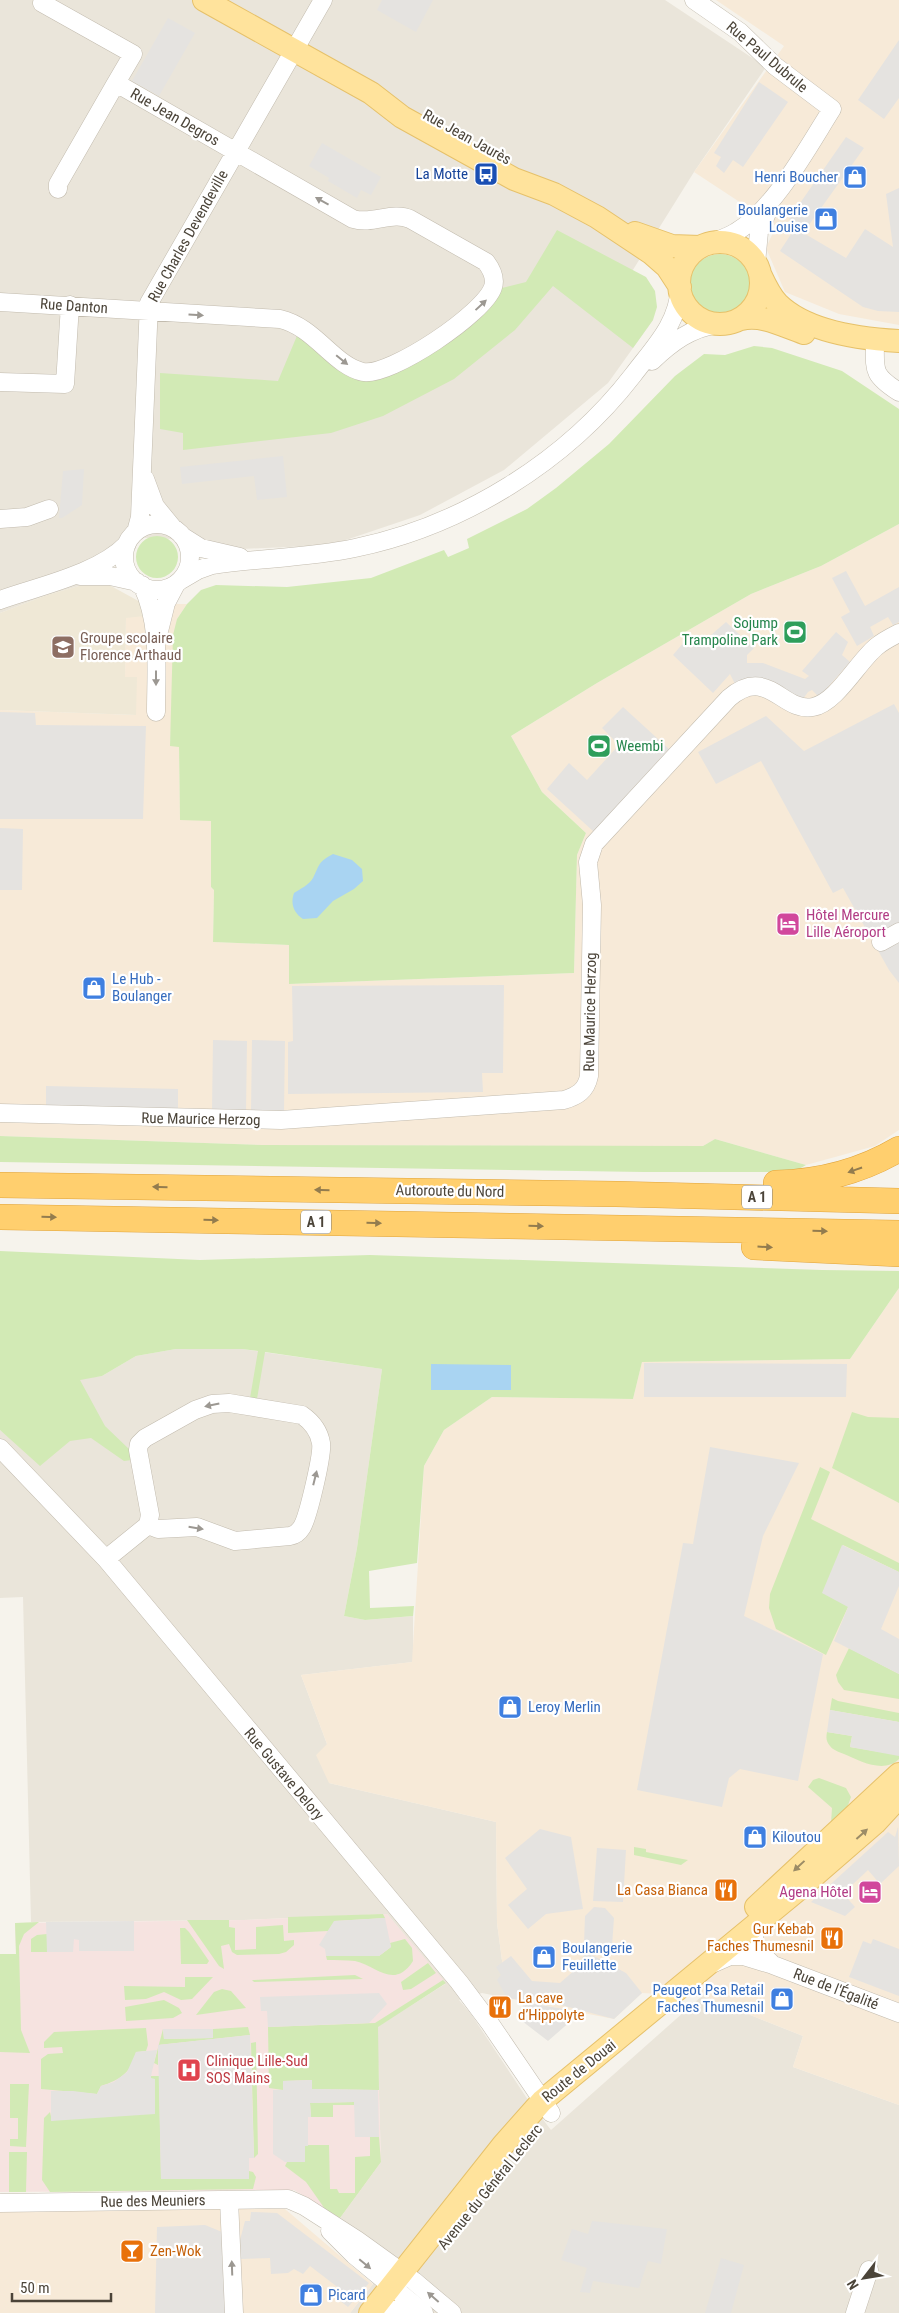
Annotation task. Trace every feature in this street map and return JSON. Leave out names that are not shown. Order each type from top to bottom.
[{"type":"highway","points":[[616,1194],[635,1184],[818,1180],[861,1168],[899,1149]]},
{"type":"highway","name":"Autoroute du Nord","points":[[0,1185],[616,1194],[899,1201]]},
{"type":"highway","name":"A 1","points":[[0,1217],[899,1233]]},
{"type":"highway","points":[[631,1228],[690,1244],[899,1254]]},
{"type":"main road","name":"Rue Jean Jaurès","points":[[204,0],[371,93],[402,117],[514,179],[554,194],[597,217],[651,253],[667,267],[680,287]]},
{"type":"main road","name":"Rue Jean Jaurès","points":[[597,217],[672,246],[706,245]]},
{"type":"main road","points":[[899,341],[875,344],[830,341],[764,319],[740,319],[718,324],[707,322],[692,312],[682,298],[680,275],[684,264],[706,245],[723,242],[740,247],[749,254],[772,296],[794,316],[835,331],[875,344],[899,352]]},
{"type":"main road","points":[[740,319],[754,307],[759,297],[761,286],[758,268]]},
{"type":"main road","points":[[698,1970],[757,1923],[875,1823],[893,1793]]},
{"type":"main road","points":[[698,1970],[718,1945],[776,1887],[893,1793]]},
{"type":"main road","name":"Route de Douai","points":[[394,2296],[503,2145],[698,1970]]},
{"type":"street","points":[[294,50],[323,0]]},
{"type":"street","name":"Rue Paul Dubrule","points":[[694,0],[740,32],[775,66],[832,109],[777,193],[759,230],[758,268]]},
{"type":"street","name":"Rue Jean Degros","points":[[42,3],[133,54],[58,184],[58,189]]},
{"type":"street","name":"Rue Charles Devendeville","points":[[132,538],[140,517],[148,312],[152,296],[294,50]]},
{"type":"street","name":"Rue Jean Degros","points":[[116,83],[353,219],[366,221],[399,216],[419,224],[486,262],[491,268],[494,280],[487,300],[464,320],[427,346],[388,368],[368,372],[349,366],[304,329],[287,321],[148,312]]},
{"type":"street","name":"Rue Paul Dubrule","points":[[706,245],[745,226],[777,193]]},
{"type":"street","points":[[64,578],[110,576],[159,589],[178,582],[204,567],[325,554],[369,545],[414,532],[472,507],[516,481],[564,446],[596,417],[624,386],[674,317],[679,300],[680,287]]},
{"type":"street","name":"Rue Danton","points":[[0,302],[70,305],[148,312]]},
{"type":"street","points":[[0,382],[65,384],[70,305]]},
{"type":"street","points":[[624,386],[682,337],[699,328],[718,324]]},
{"type":"street","points":[[875,344],[877,374],[884,382],[899,392]]},
{"type":"street","name":"Rue Charles Devendeville","points":[[142,469],[155,506],[178,532]]},
{"type":"street","points":[[0,519],[27,517],[49,509]]},
{"type":"street","points":[[0,600],[64,578],[110,558],[151,524],[162,524],[178,532],[196,545],[212,551],[243,558],[263,560]]},
{"type":"street","points":[[156,645],[166,603],[187,570],[190,558],[188,546],[178,532]]},
{"type":"street","points":[[132,538],[125,562],[129,573],[139,584],[150,608],[156,645],[156,712]]},
{"type":"street","name":"Rue Maurice Herzog","points":[[0,1113],[281,1120],[564,1100],[573,1097],[584,1089],[589,1076],[592,905],[588,862],[594,844],[729,698],[740,690],[760,687],[768,689],[799,706],[818,705],[829,698],[876,646],[899,633]]},
{"type":"street","points":[[881,942],[899,932]]},
{"type":"street","points":[[106,1559],[148,1525],[150,1515],[138,1450],[139,1444],[145,1438],[195,1410],[221,1403],[302,1415],[312,1422],[321,1442],[321,1455],[304,1524],[296,1534],[235,1541],[197,1527],[158,1529],[148,1525]]},
{"type":"street","name":"Rue Gustave Delory","points":[[0,1448],[106,1559],[464,1989],[489,2022],[546,2107]]},
{"type":"street","name":"Rue de l'Égalité","points":[[757,1923],[753,1936],[756,1947],[773,1965]]},
{"type":"street","name":"Rue de l'Égalité","points":[[698,1970],[730,1956],[743,1956],[773,1965],[899,2013]]},
{"type":"street","name":"Rue des Meuniers","points":[[0,2202],[280,2198],[304,2206],[394,2296],[452,2313]]},
{"type":"street","points":[[229,2200],[234,2313]]},
{"type":"street","points":[[856,2313],[869,2270]]},
{"type":"street","points":[[394,2296],[402,2308],[424,2313]]},
{"type":"shaded area","points":[[0,0],[665,0],[766,67],[694,172],[631,273],[653,320],[608,383],[504,470],[420,515],[331,545],[242,549],[198,540],[126,537],[111,552],[111,586],[79,586],[47,595],[0,613]]},
{"type":"shaded area","points":[[382,0],[433,0],[416,32],[377,10]]},
{"type":"shaded area","points":[[716,0],[899,0],[899,325],[839,314],[785,292],[766,248],[776,226],[694,172],[784,46]]},
{"type":"shaded area","points":[[168,18],[195,33],[159,96],[132,81]]},
{"type":"shaded area","points":[[899,40],[899,98],[884,119],[858,100]]},
{"type":"shaded area","points":[[759,82],[788,102],[743,167],[733,160],[724,173],[716,166],[721,157],[714,153]]},
{"type":"shaded area","points":[[846,137],[864,148],[806,229],[789,219]]},
{"type":"shaded area","points":[[322,143],[381,177],[371,195],[361,190],[357,198],[328,181],[329,178],[309,166]]},
{"type":"shaded area","points":[[899,188],[899,312],[878,311],[863,307],[780,251],[795,228],[846,258],[865,229],[893,247],[886,194]]},
{"type":"shaded area","points":[[283,456],[287,497],[257,500],[254,476],[182,484],[180,467]]},
{"type":"shaded area","points":[[84,469],[82,505],[59,518],[63,471]]},
{"type":"shaded area","points":[[899,524],[899,1130],[875,1146],[806,1165],[715,1139],[703,1146],[262,1145],[0,1136],[0,710],[135,715],[136,677],[125,677],[126,618],[144,604],[187,604],[177,619],[170,746],[179,746],[180,819],[211,820],[211,887],[214,890],[213,942],[289,945],[290,984],[574,973],[577,855],[586,833],[542,792],[511,736],[597,683],[751,594],[821,566]]},
{"type":"shaded area","points":[[846,571],[865,606],[899,587],[899,622],[893,625],[888,617],[870,627],[874,636],[857,646],[841,617],[850,612],[832,578]]},
{"type":"shaded area","name":"Groupe scolaire Florence Arthaud","points":[[79,586],[111,586],[144,604],[143,616],[126,618],[125,677],[137,677],[136,715],[0,710],[0,613],[47,595]]},
{"type":"shaded area","points":[[726,622],[754,648],[747,655],[747,663],[763,663],[805,679],[809,676],[802,671],[836,632],[848,642],[842,655],[850,662],[819,697],[812,690],[803,699],[763,679],[748,678],[735,684],[730,674],[713,693],[673,655],[684,642],[691,648],[700,640],[703,642]]},
{"type":"shaded area","points":[[894,704],[899,713],[899,983],[889,970],[843,888],[833,893],[761,761],[716,784],[698,752],[766,716],[804,751]]},
{"type":"shaded area","points":[[623,707],[669,749],[594,832],[547,789],[569,763],[587,780],[619,745],[602,728]]},
{"type":"shaded area","points":[[0,712],[35,713],[36,725],[146,726],[143,819],[0,819]]},
{"type":"shaded area","points":[[0,828],[23,829],[22,890],[0,890]]},
{"type":"shaded area","points":[[504,985],[503,1073],[482,1073],[483,1092],[288,1094],[288,1042],[293,1041],[292,986]]},
{"type":"shaded area","points":[[213,1040],[247,1041],[246,1111],[212,1110]]},
{"type":"shaded area","points":[[252,1040],[285,1041],[284,1111],[251,1110]]},
{"type":"shaded area","points":[[46,1086],[178,1089],[178,1109],[46,1106]]},
{"type":"shaded area","points":[[899,1288],[899,2105],[793,2067],[803,2036],[702,1996],[642,1993],[614,2019],[507,1998],[497,1923],[496,1822],[329,1783],[316,1755],[327,1744],[301,1675],[412,1662],[424,1466],[444,1430],[492,1397],[633,1399],[642,1362],[850,1359]]},
{"type":"shaded area","points":[[176,1349],[242,1349],[382,1369],[357,1548],[344,1616],[365,1620],[413,1616],[413,1662],[301,1675],[327,1744],[329,1783],[496,1822],[497,1923],[507,1998],[482,1993],[459,2000],[471,2014],[528,2100],[551,2130],[702,1996],[803,2036],[793,2067],[899,2105],[899,2313],[350,2313],[373,2284],[390,2255],[340,2218],[381,2162],[377,2027],[445,1984],[387,1914],[244,1920],[31,1922],[23,1597],[0,1598],[0,1430],[26,1451],[50,1382],[102,1376],[136,1356]]},
{"type":"shaded area","points":[[644,1363],[847,1364],[846,1397],[644,1397]]},
{"type":"shaded area","points":[[710,1447],[799,1463],[763,1536],[744,1616],[823,1654],[798,1781],[740,1769],[729,1778],[722,1807],[637,1790],[683,1543],[693,1544]]},
{"type":"shaded area","points":[[842,1545],[899,1572],[899,1586],[881,1629],[899,1639],[899,1674],[834,1641],[848,1607],[822,1593]]},
{"type":"shaded area","points":[[830,1710],[899,1722],[899,1756],[850,1747],[852,1736],[827,1732]]},
{"type":"shaded area","points":[[898,1827],[899,1866],[880,1884],[868,1870],[851,1886],[848,1899],[855,1907],[845,1916],[811,1902],[888,1832],[895,1837]]},
{"type":"shaded area","points":[[540,1829],[571,1837],[583,1909],[546,1914],[528,1929],[508,1905],[527,1889],[505,1858]]},
{"type":"shaded area","points":[[597,1848],[626,1850],[623,1902],[593,1901]]},
{"type":"shaded area","points":[[594,1907],[605,1908],[614,1918],[612,1946],[584,1944],[585,1916]]},
{"type":"shaded area","name":"Clinique Lille-Sud SOS Mains","points":[[387,1914],[446,1983],[377,2027],[381,2162],[340,2218],[294,2190],[0,2192],[0,2050],[19,2050],[15,1923],[244,1920]]},
{"type":"shaded area","points":[[385,1918],[391,1947],[379,1956],[326,1956],[325,1949],[319,1945],[334,1921]]},
{"type":"shaded area","points":[[134,1921],[134,1951],[79,1951],[79,1940],[74,1939],[73,1952],[47,1952],[46,1922]]},
{"type":"shaded area","points":[[873,1939],[899,1949],[899,1996],[849,1977],[863,1941],[871,1944]]},
{"type":"shaded area","points":[[586,1952],[626,1973],[642,1993],[614,2019],[561,2005],[507,1998],[497,1980],[501,1975],[496,1967],[511,1956],[532,1981],[560,1983],[576,1969]]},
{"type":"shaded area","points":[[379,1993],[387,2004],[369,2023],[268,2027],[267,2011],[261,2011],[260,1997]]},
{"type":"shaded area","points":[[523,2002],[580,2013],[548,2041],[522,2021]]},
{"type":"shaded area","points":[[163,2029],[213,2029],[213,2038],[164,2039]]},
{"type":"shaded area","points":[[250,2035],[254,2158],[249,2158],[249,2179],[161,2179],[158,2045]]},
{"type":"shaded area","points":[[157,2050],[151,2076],[151,2078],[155,2079],[155,2114],[51,2121],[51,2091],[97,2094],[101,2086],[114,2082],[127,2072],[136,2052]]},
{"type":"shaded area","points":[[312,2080],[312,2089],[378,2090],[379,2137],[355,2137],[354,2102],[310,2103],[311,2117],[308,2117],[308,2146],[305,2146],[305,2162],[285,2162],[273,2154],[273,2090],[283,2090],[283,2081]]},
{"type":"shaded area","points":[[213,2208],[285,2209],[373,2284],[350,2313],[0,2313],[0,2211]]},
{"type":"shaded area","points":[[251,2212],[277,2213],[369,2283],[348,2307],[335,2297],[340,2289],[310,2266],[303,2274],[294,2269],[288,2273],[271,2274],[270,2258],[241,2259],[240,2240],[245,2221],[250,2221]]},
{"type":"shaded area","points":[[592,2221],[667,2229],[661,2264],[648,2261],[639,2288],[593,2281],[590,2293],[580,2292],[587,2268],[561,2260],[572,2229],[588,2234]]},
{"type":"shaded area","points":[[205,2225],[227,2234],[226,2313],[155,2313],[157,2227]]},
{"type":"shaded area","points":[[721,2258],[744,2265],[731,2313],[705,2313]]},
{"type":"green space","points":[[557,230],[646,277],[655,291],[657,307],[653,320],[633,348],[553,286],[515,330],[454,379],[383,416],[331,433],[183,450],[183,433],[160,429],[160,373],[278,381],[299,331],[371,377],[498,289],[526,282]]},
{"type":"green space","points":[[720,254],[737,259],[745,267],[750,284],[745,301],[737,309],[720,314],[703,309],[695,301],[690,284],[695,267],[703,259]]},
{"type":"green space","points":[[754,346],[772,348],[842,371],[899,409],[899,524],[821,566],[751,594],[597,683],[511,736],[542,792],[586,833],[577,855],[574,973],[289,984],[289,945],[213,942],[214,890],[211,887],[211,821],[180,820],[179,747],[170,746],[173,635],[177,619],[187,604],[201,590],[216,585],[287,587],[371,578],[444,550],[448,557],[469,548],[467,539],[527,509],[556,488],[609,444],[675,376],[704,354],[725,355]]},
{"type":"green space","points":[[157,536],[172,542],[178,557],[172,572],[157,578],[142,572],[136,557],[142,542]]},
{"type":"green space","points":[[0,1136],[262,1145],[703,1146],[715,1139],[806,1165],[794,1172],[644,1172],[0,1162]]},
{"type":"green space","points":[[0,1251],[200,1260],[370,1255],[899,1271],[899,1288],[850,1359],[642,1362],[633,1399],[492,1397],[444,1430],[424,1466],[417,1563],[369,1571],[370,1608],[414,1606],[413,1616],[365,1620],[344,1616],[357,1548],[382,1369],[265,1352],[257,1399],[250,1398],[258,1351],[242,1349],[176,1349],[136,1356],[102,1376],[80,1380],[105,1426],[130,1450],[132,1460],[124,1461],[91,1438],[70,1441],[40,1466],[0,1430]]},
{"type":"green space","points":[[852,1412],[868,1417],[899,1418],[899,1503],[832,1468]]},
{"type":"green space","points":[[820,1467],[830,1472],[811,1519],[899,1563],[899,1572],[843,1545],[848,1607],[826,1655],[776,1629],[769,1608],[770,1594]]},
{"type":"green space","points":[[849,1648],[899,1674],[899,1699],[844,1690],[838,1682],[836,1675]]},
{"type":"green space","points":[[832,1698],[838,1701],[899,1713],[899,1722],[830,1710]]},
{"type":"green space","points":[[827,1732],[852,1736],[850,1747],[899,1755],[899,1759],[886,1766],[864,1763],[833,1749],[827,1741]]},
{"type":"green space","points":[[819,1778],[846,1788],[851,1797],[847,1808],[831,1823],[832,1808],[808,1787],[813,1780]]},
{"type":"green space","points":[[634,1847],[646,1849],[646,1852],[688,1860],[681,1865],[634,1855]]},
{"type":"green space","points":[[383,1914],[385,1918],[335,1921],[328,1931],[288,1933],[288,1917]]},
{"type":"green space","points":[[187,1920],[229,1920],[229,1927],[235,1928],[235,1950],[256,1949],[256,1927],[283,1925],[284,1941],[294,1940],[294,1945],[286,1952],[279,1954],[237,1955],[232,1952],[229,1944],[221,1946],[224,1969],[219,1966]]},
{"type":"green space","points":[[39,1922],[24,1934],[19,1946],[21,2030],[30,2053],[0,2052],[0,1954],[16,1954],[15,1923]]},
{"type":"green space","points":[[180,1928],[185,1928],[189,1932],[209,1961],[207,1964],[181,1964]]},
{"type":"green space","points":[[47,1934],[47,1952],[31,1952],[31,1939],[37,1935]]},
{"type":"green space","points":[[405,1939],[412,1948],[413,1961],[406,1970],[399,1974],[385,1974],[355,1961],[327,1960],[326,1956],[379,1956],[391,1947],[390,1943]]},
{"type":"green space","points":[[428,1963],[436,1973],[411,1989],[403,1990],[401,1982]]},
{"type":"green space","points":[[355,1975],[363,1979],[254,1982],[252,1980]]},
{"type":"green space","points":[[185,1977],[213,1977],[192,1999],[181,2000],[164,1992],[146,1999],[125,2000],[124,1986],[185,1987]]},
{"type":"green space","points":[[443,1980],[446,1983],[378,2027],[379,2090],[312,2089],[312,2080],[283,2081],[283,2090],[269,2088],[268,2027],[375,2023]]},
{"type":"green space","points":[[222,1989],[231,1991],[246,2008],[196,2015],[214,1992]]},
{"type":"green space","points":[[164,2000],[179,2008],[182,2013],[173,2018],[126,2021],[125,2007]]},
{"type":"green space","points":[[248,2027],[250,2035],[159,2045],[163,2029],[164,2039],[213,2038],[213,2029]]},
{"type":"green space","points":[[146,2028],[148,2045],[146,2051],[136,2052],[132,2065],[128,2070],[114,2081],[101,2086],[97,2094],[41,2089],[41,2059],[48,2054],[63,2053],[62,2047],[44,2048],[44,2042],[54,2032]]},
{"type":"green space","points":[[256,2042],[258,2154],[254,2158],[251,2043]]},
{"type":"green space","points":[[158,2048],[158,2065],[154,2063]]},
{"type":"green space","points":[[151,2076],[159,2076],[161,2179],[248,2179],[249,2171],[253,2172],[256,2177],[253,2189],[50,2192],[42,2180],[44,2118],[50,2112],[52,2121],[155,2079],[151,2079]]},
{"type":"green space","points":[[10,2084],[29,2084],[26,2147],[10,2146],[10,2139],[18,2139],[18,2118],[10,2118]]},
{"type":"green space","points":[[354,2102],[354,2105],[333,2105],[333,2117],[311,2117],[310,2103]]},
{"type":"green space","points":[[370,2137],[379,2137],[381,2162],[340,2218],[325,2209],[306,2182],[285,2166],[287,2162],[305,2162],[305,2145],[329,2145],[330,2189],[337,2189],[339,2193],[355,2193],[355,2157],[370,2156]]},
{"type":"green space","points":[[9,2152],[27,2152],[26,2192],[9,2192]]},
{"type":"water","points":[[333,854],[352,860],[362,869],[363,881],[354,889],[333,901],[317,918],[303,919],[294,908],[292,901],[294,893],[309,883],[322,861]]},
{"type":"water","points":[[431,1364],[511,1365],[511,1390],[431,1390]]},
{"type":"place","name":"La Motte","points":[[486,174]]},
{"type":"place","name":"Henri Boucher","points":[[855,177]]},
{"type":"place","name":"Boulangerie Louise","points":[[826,219]]},
{"type":"place","name":"Sojump Trampoline Park","points":[[795,632]]},
{"type":"place","name":"Groupe scolaire Florence Arthaud","points":[[63,647]]},
{"type":"place","name":"Weembi","points":[[599,746]]},
{"type":"place","name":"Hôtel Mercure Lille Aéroport","points":[[788,924]]},
{"type":"place","name":"Le Hub - Boulanger","points":[[94,988]]},
{"type":"place","name":"Leroy Merlin","points":[[510,1707]]},
{"type":"place","name":"Kiloutou","points":[[755,1837]]},
{"type":"place","name":"La Casa Bianca","points":[[726,1890]]},
{"type":"place","name":"Agena Hôtel","points":[[870,1892]]},
{"type":"place","name":"Gur Kebab Faches Thumesnil","points":[[832,1938]]},
{"type":"place","name":"Boulangerie Feuillette","points":[[544,1957]]},
{"type":"place","name":"Peugeot Psa Retail Faches Thumesnil","points":[[782,1999]]},
{"type":"place","name":"La cave d’Hippolyte","points":[[500,2007]]},
{"type":"place","name":"Clinique Lille-Sud SOS Mains","points":[[189,2070]]},
{"type":"place","name":"Zen-Wok","points":[[132,2251]]},
{"type":"place","name":"Picard","points":[[311,2295]]}]
